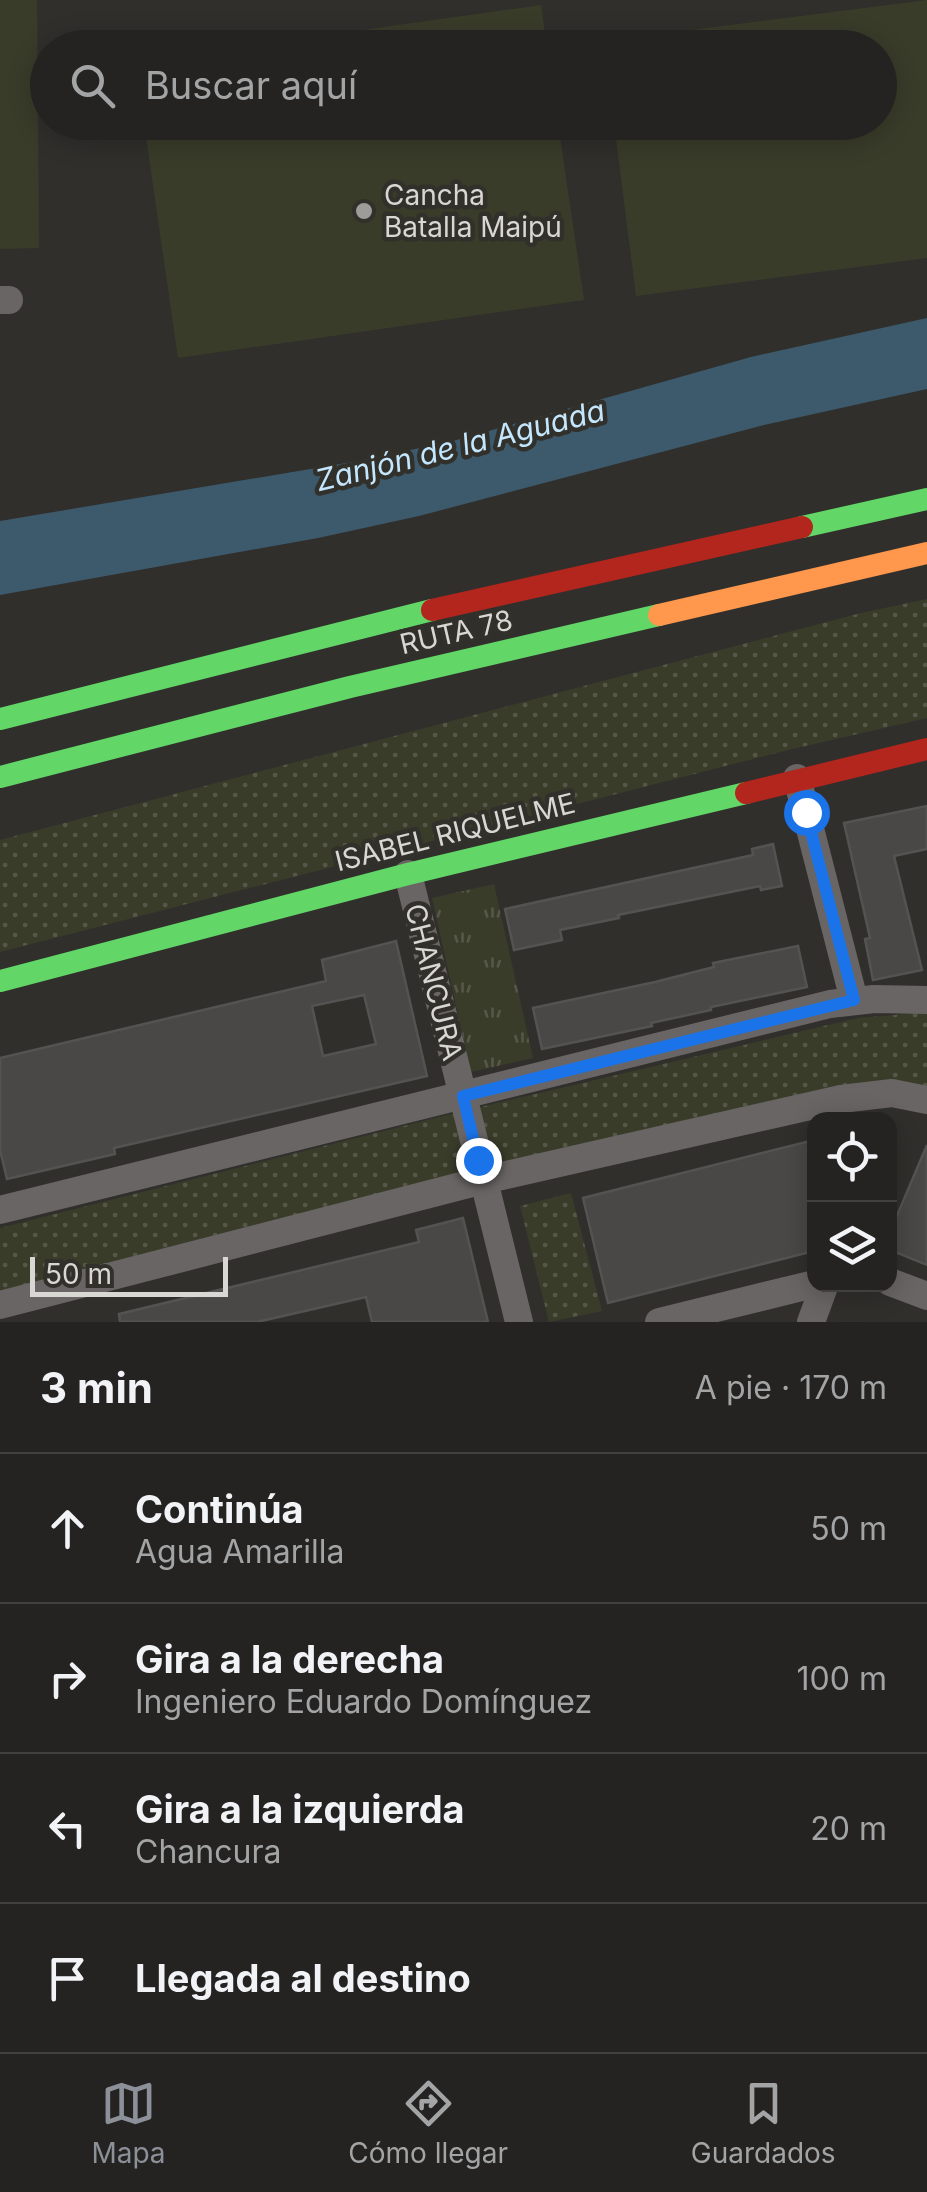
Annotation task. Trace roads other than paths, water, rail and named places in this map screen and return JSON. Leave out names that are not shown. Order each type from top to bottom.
[{"type":"main road","name":"RUTA 78","points":[[0,718],[427,611],[927,499]]},
{"type":"main road","name":"RUTA 78","points":[[0,778],[350,686],[927,553]]},
{"type":"main road","name":"ISABEL RIQUELME","points":[[0,982],[408,874],[927,749]]},
{"type":"street","points":[[797,778],[854,1000]]},
{"type":"street","name":"CHANCURA","points":[[408,874],[519,1322]]},
{"type":"street","points":[[0,1210],[854,1000],[927,1000]]},
{"type":"street","points":[[0,1305],[484,1180],[841,1100],[892,1093],[927,1100]]},
{"type":"street","points":[[897,1285],[927,1296]]},
{"type":"street","points":[[659,1322],[807,1286]]},
{"type":"street","points":[[811,1322],[822,1292]]},
{"type":"water","name":"Zanjón de la Aguada","points":[[927,318],[927,389],[764,425],[419,516],[0,595],[0,521],[358,461],[453,441],[751,357]]},
{"type":"place","name":"Cancha Batalla Maipú","points":[[364,211]]}]
